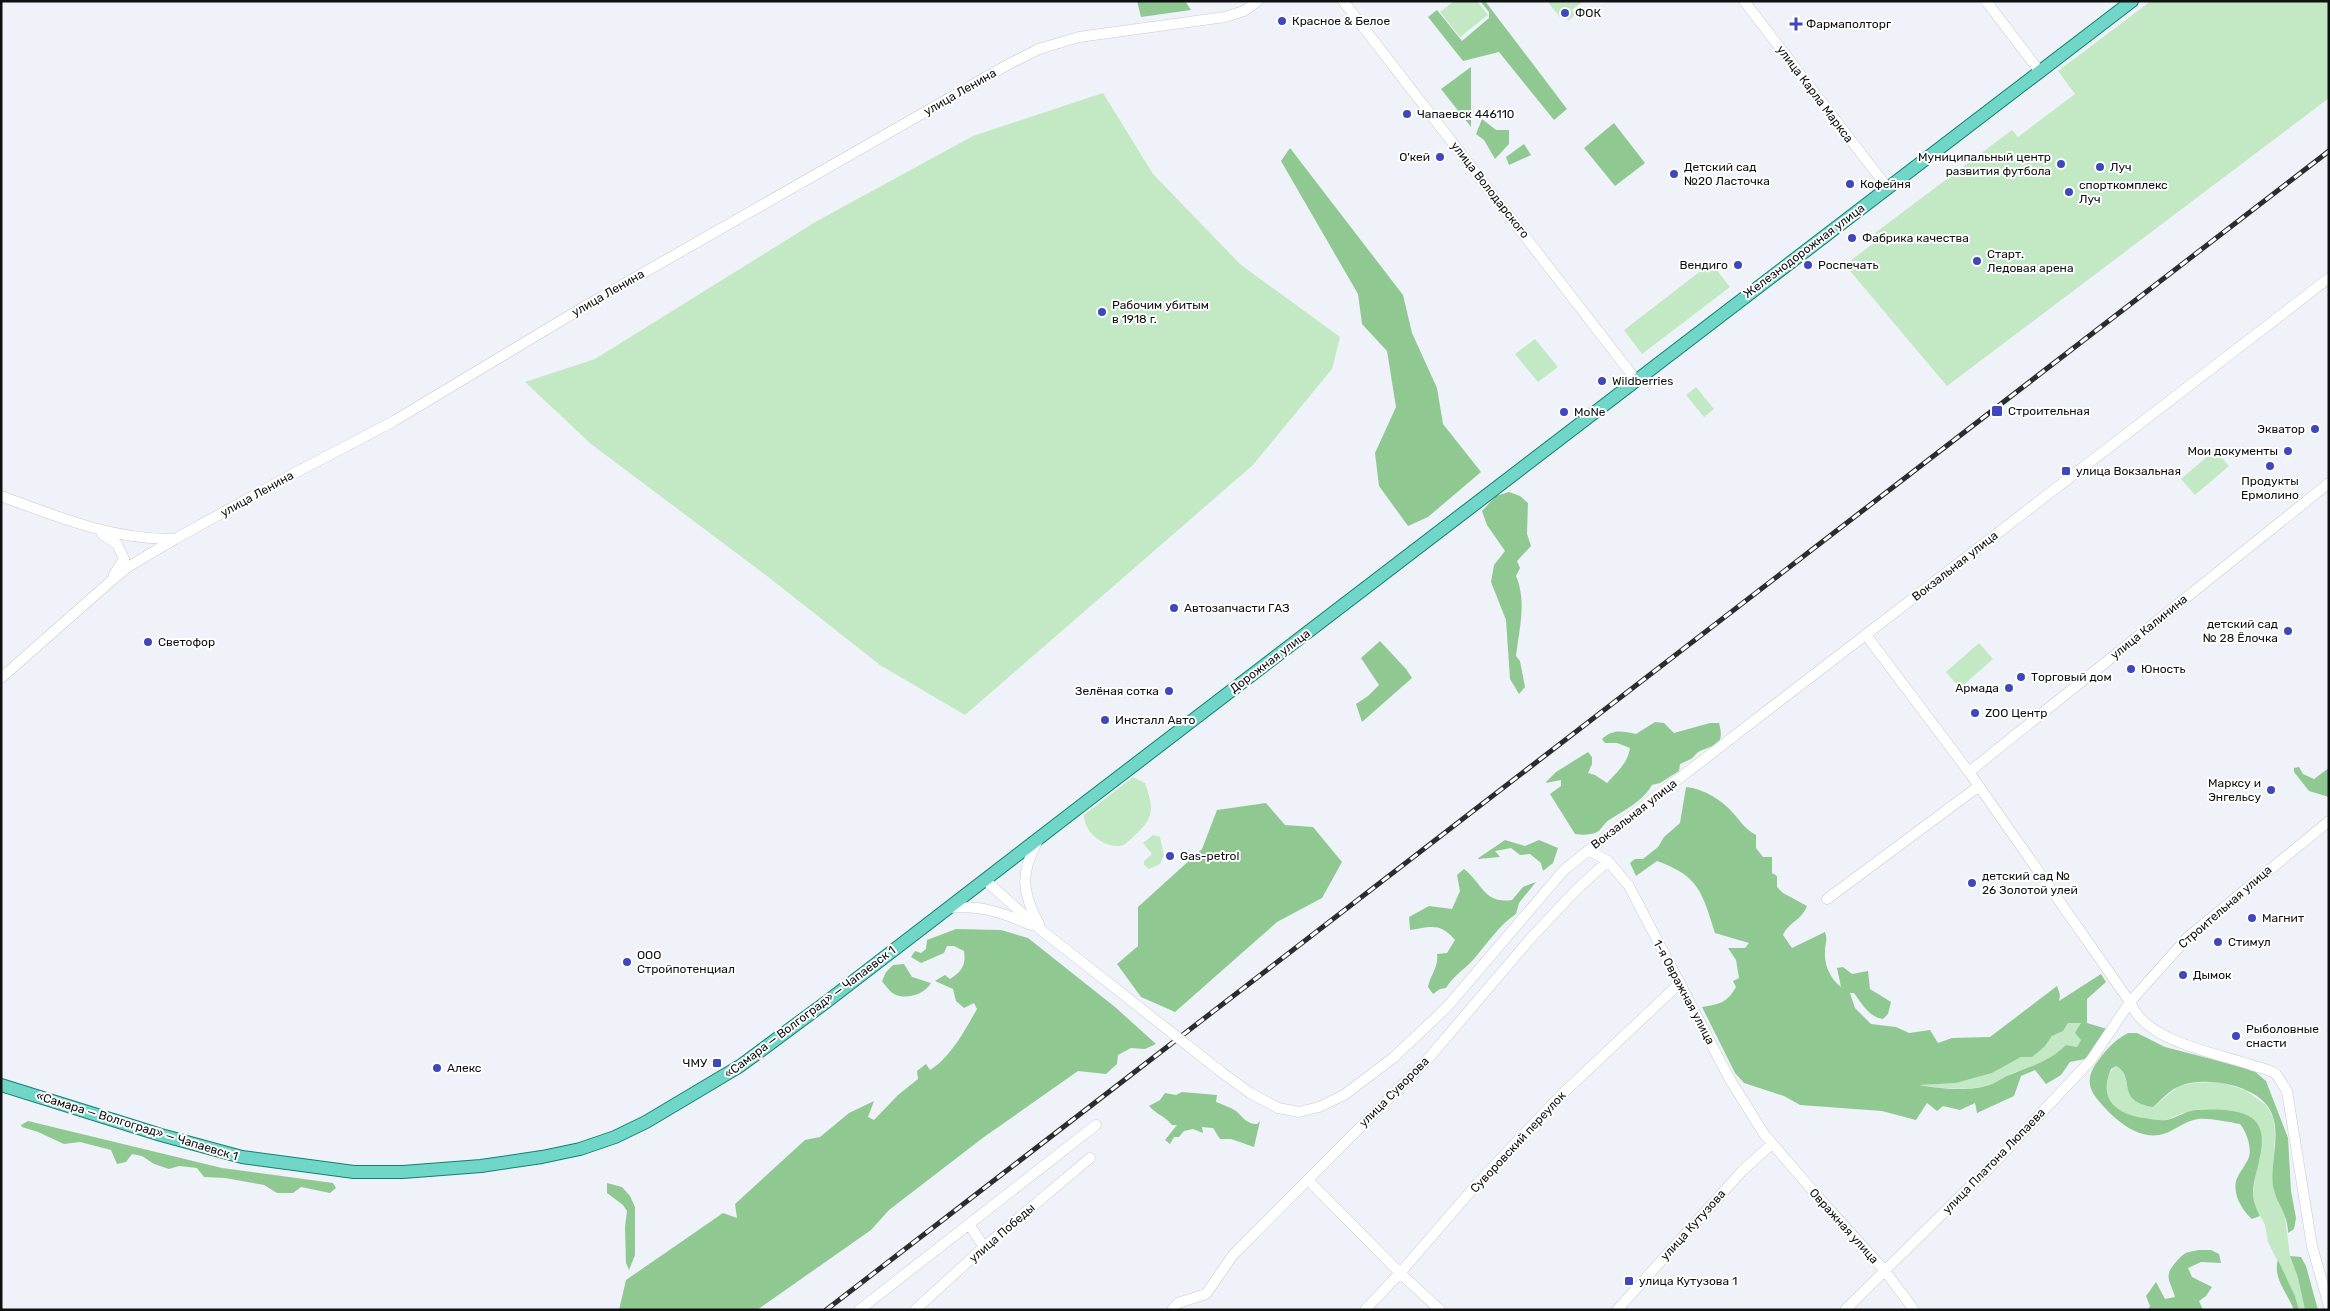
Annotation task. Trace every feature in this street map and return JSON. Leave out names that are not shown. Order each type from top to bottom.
[{"type":"main road","name":"Железнодорожная улица","points":[[1502,484],[1886,187],[2132,1]]},
{"type":"main road","name":"Дорожная улица","points":[[985,880],[1502,484]]},
{"type":"main road","name":"«Самара — Волгоград» — Чапаевск 1","points":[[1,1085],[161,1135],[242,1157],[284,1164],[354,1172],[403,1172],[481,1166],[542,1157],[580,1149],[615,1137],[664,1112],[724,1076],[812,1013],[985,880]]},
{"type":"street","name":"улица Ленина","points":[[1,678],[128,567],[174,539],[394,421],[582,308],[1009,64],[1039,49],[1079,38],[1225,17],[1244,11],[1258,1]]},
{"type":"street","name":"улица Володарского","points":[[1343,1],[1636,380]]},
{"type":"street","name":"улица Карла Маркса","points":[[1744,1],[1886,187]]},
{"type":"street","points":[[1986,1],[2040,72]]},
{"type":"street","name":"Вокзальная улица","points":[[1041,930],[1250,1093],[1278,1108],[1299,1112],[1319,1107],[1344,1095],[1393,1058],[1446,1007],[1564,870],[1664,790],[2329,278]]},
{"type":"street","name":"улица Калинина","points":[[1968,772],[2329,483]]},
{"type":"street","points":[[1,496],[93,528],[145,540],[174,539]]},
{"type":"street","points":[[93,528],[117,544],[124,559],[111,581]]},
{"type":"street","points":[[1866,635],[1978,786],[2130,1002],[2135,1013],[2161,1033],[2200,1051],[2248,1063],[2275,1073],[2278,1077],[2286,1091],[2312,1246],[2329,1306]]},
{"type":"street","points":[[1827,899],[1978,786]]},
{"type":"street","name":"Строительная улица","points":[[2130,1002],[2188,937],[2329,821]]},
{"type":"street","points":[[1039,838],[1029,856],[1025,872],[1025,890],[1030,908],[1041,930]]},
{"type":"street","name":"1-я Овражная улица","points":[[1585,853],[1608,861],[1630,886],[1729,1078],[1772,1144]]},
{"type":"street","name":"улица Суворова","points":[[1172,1310],[1178,1303],[1206,1294],[1233,1254],[1428,1060],[1531,938],[1608,861]]},
{"type":"street","points":[[985,880],[1041,930]]},
{"type":"street","points":[[948,908],[968,906],[985,908],[1007,914],[1041,930]]},
{"type":"street","name":"Суворовский переулок","points":[[1365,1310],[1400,1273],[1477,1184],[1560,1096],[1680,983]]},
{"type":"street","name":"улица Платона Люпаева","points":[[1845,1310],[1996,1161],[2091,1060],[2130,1002]]},
{"type":"street","points":[[859,1310],[1096,1125]]},
{"type":"street","name":"Овражная улица","points":[[1772,1144],[1885,1271],[1914,1310]]},
{"type":"street","name":"улица Кутузова","points":[[1617,1310],[1743,1170],[1772,1144]]},
{"type":"street","name":"улица Победы","points":[[915,1310],[984,1247],[1090,1158]]},
{"type":"street","points":[[1308,1180],[1400,1273],[1440,1310]]},
{"type":"street","points":[[969,1224],[984,1247]]},
{"type":"green space","points":[[1137,1],[1185,1],[1191,10],[1141,17]]},
{"type":"green space","points":[[1454,1],[1477,1],[1488,15],[1460,37],[1440,12]]},
{"type":"green space","points":[[1480,1],[1485,1],[1567,109],[1554,120],[1499,52],[1463,61],[1428,17],[1437,10],[1462,41],[1489,18],[1489,12]]},
{"type":"green space","name":"ФОК","points":[[1547,1],[1583,1],[1572,10],[1575,15],[1569,20],[1560,17]]},
{"type":"green space","name":"Луч","points":[[2151,1],[2329,1],[2329,98],[1947,386],[1845,265],[1879,239],[1875,233],[2012,130],[2018,137],[2075,94],[2058,71]]},
{"type":"green space","points":[[1471,67],[1471,127],[1441,89]]},
{"type":"green space","points":[[1103,93],[1153,174],[1241,265],[1340,337],[1332,369],[1253,465],[965,715],[880,665],[767,576],[591,444],[525,382],[595,359],[817,221],[973,136]]},
{"type":"green space","points":[[1482,119],[1496,130],[1509,130],[1509,144],[1495,159],[1484,140],[1476,134]]},
{"type":"green space","points":[[1614,123],[1645,163],[1615,186],[1584,148]]},
{"type":"green space","points":[[1524,144],[1531,155],[1509,165],[1506,157]]},
{"type":"green space","points":[[1290,148],[1403,295],[1412,333],[1437,388],[1443,424],[1481,472],[1428,517],[1408,526],[1379,486],[1375,453],[1396,407],[1387,351],[1362,324],[1358,294],[1281,161]]},
{"type":"green space","points":[[1711,263],[1730,287],[1642,354],[1624,330]]},
{"type":"green space","points":[[1535,339],[1558,367],[1538,382],[1515,354]]},
{"type":"green space","points":[[1696,387],[1714,409],[1704,417],[1686,395]]},
{"type":"green space","points":[[2215,450],[2229,466],[2195,495],[2181,479]]},
{"type":"green space","points":[[1509,492],[1520,496],[1528,503],[1527,534],[1531,546],[1517,561],[1520,568],[1516,576],[1522,605],[1516,656],[1520,661],[1525,687],[1519,694],[1510,679],[1506,620],[1491,582],[1494,565],[1505,551],[1487,525],[1482,511],[1496,496]]},
{"type":"green space","points":[[1380,641],[1412,678],[1362,722],[1356,704],[1379,685],[1361,658]]},
{"type":"green space","points":[[1979,643],[1993,659],[1960,688],[1946,672]]},
{"type":"green space","points":[[1655,722],[1664,723],[1674,733],[1710,723],[1719,723],[1721,736],[1718,743],[1700,751],[1691,759],[1680,764],[1679,771],[1660,783],[1652,785],[1639,800],[1607,821],[1597,832],[1575,834],[1550,794],[1561,786],[1561,780],[1545,783],[1556,772],[1588,752],[1592,757],[1592,764],[1588,773],[1607,783],[1624,763],[1630,748],[1617,743],[1605,743],[1602,739],[1618,732],[1636,734]]},
{"type":"green space","points":[[2299,767],[2303,774],[2314,779],[2329,768],[2329,797],[2309,791],[2294,772],[2294,768]]},
{"type":"green space","points":[[1133,777],[1145,783],[1151,807],[1149,818],[1140,830],[1124,845],[1117,846],[1105,843],[1090,832],[1084,815]]},
{"type":"green space","points":[[1686,787],[1706,792],[1718,799],[1746,828],[1756,835],[1756,848],[1763,857],[1772,857],[1772,873],[1777,876],[1777,887],[1783,893],[1807,906],[1802,915],[1783,935],[1792,948],[1825,932],[1827,967],[1831,976],[1841,987],[1837,968],[1843,967],[1852,974],[1868,971],[1870,989],[1891,1002],[1888,1014],[1883,1019],[1878,1018],[1863,1006],[1854,993],[1850,993],[1855,1008],[1871,1024],[1896,1027],[1909,1033],[1930,1030],[1938,1043],[1952,1038],[1990,1037],[2057,986],[2060,995],[2059,1001],[2101,974],[2106,982],[2087,999],[2087,1023],[2107,1029],[2090,1058],[2070,1062],[2061,1075],[2046,1084],[2035,1070],[2021,1076],[2014,1096],[1977,1113],[1975,1103],[1960,1110],[1943,1106],[1937,1111],[1927,1103],[1916,1120],[1882,1111],[1800,1105],[1784,1096],[1744,1083],[1735,1073],[1702,1007],[1722,1002],[1733,992],[1736,987],[1733,981],[1739,978],[1736,960],[1728,948],[1745,948],[1749,943],[1715,933],[1702,896],[1697,887],[1682,873],[1657,861],[1636,876],[1630,863],[1635,859],[1643,859],[1658,847],[1664,837],[1680,823]],"holes":[[[2068,1023],[2081,1023],[2075,1033],[2081,1040],[2077,1047],[2066,1045],[2047,1059],[1992,1084],[1965,1089],[1946,1089],[1919,1085],[1956,1083],[1992,1073],[2021,1057],[2032,1057],[2045,1046],[2052,1036],[2063,1031]]]},
{"type":"green space","points":[[1266,803],[1285,825],[1313,827],[1342,862],[1322,898],[1277,922],[1175,1012],[1141,997],[1117,964],[1138,946],[1138,907],[1202,849],[1217,810]]},
{"type":"green space","points":[[1153,835],[1160,837],[1164,855],[1160,864],[1149,869],[1144,865],[1144,861],[1152,854],[1143,843]]},
{"type":"green space","points":[[1505,840],[1525,846],[1539,840],[1558,848],[1553,863],[1543,871],[1541,863],[1530,854],[1520,855],[1511,848],[1495,851],[1500,857],[1477,859]]},
{"type":"green space","points":[[1464,869],[1485,892],[1495,899],[1512,900],[1523,887],[1536,882],[1519,903],[1516,914],[1499,929],[1446,988],[1440,989],[1433,994],[1428,987],[1436,967],[1437,954],[1447,953],[1455,940],[1445,930],[1440,928],[1430,927],[1410,930],[1409,917],[1429,906],[1452,909],[1460,891],[1457,875]]},
{"type":"green space","points":[[956,929],[1001,930],[1028,938],[1115,1007],[1156,1044],[1145,1049],[1131,1048],[1118,1055],[1117,1064],[1106,1074],[1078,1071],[984,1137],[889,1210],[871,1230],[757,1310],[619,1310],[626,1280],[723,1213],[737,1218],[735,1204],[805,1140],[820,1137],[849,1113],[874,1101],[868,1117],[874,1120],[898,1095],[918,1079],[917,1071],[926,1064],[930,1070],[945,1058],[968,1026],[977,1009],[974,1003],[964,1008],[956,1001],[953,989],[935,981],[945,975],[950,979],[960,971],[964,964],[964,951],[954,946],[947,946],[944,953],[921,963],[911,957],[915,951],[921,953],[926,949],[927,940]]},
{"type":"green space","points":[[904,964],[912,977],[931,983],[924,991],[909,996],[899,996],[891,992],[882,981],[886,972],[893,965]]},
{"type":"green space","points":[[2068,1023],[2081,1023],[2081,1040],[2077,1047],[2066,1045],[2048,1059],[2015,1072],[1997,1082],[1964,1089],[1917,1085],[1956,1083],[1992,1073],[2045,1046],[2052,1036],[2063,1031]]},
{"type":"green space","points":[[2128,1033],[2137,1033],[2165,1047],[2253,1070],[2266,1081],[2288,1138],[2291,1191],[2296,1218],[2294,1229],[2288,1233],[2286,1220],[2273,1186],[2275,1126],[2268,1106],[2259,1098],[2234,1086],[2205,1082],[2191,1083],[2173,1090],[2153,1107],[2134,1100],[2130,1094],[2125,1076],[2116,1066],[2111,1069],[2107,1089],[2108,1097],[2118,1109],[2134,1116],[2167,1120],[2195,1110],[2227,1110],[2252,1118],[2258,1125],[2262,1143],[2253,1191],[2255,1204],[2260,1216],[2252,1219],[2242,1207],[2237,1197],[2235,1186],[2250,1153],[2248,1139],[2240,1124],[2198,1119],[2164,1134],[2150,1135],[2124,1125],[2098,1100],[2092,1091],[2090,1083],[2092,1070],[2109,1047]]},
{"type":"green space","points":[[2116,1066],[2125,1076],[2130,1094],[2134,1100],[2141,1104],[2153,1107],[2179,1086],[2194,1083],[2220,1082],[2245,1090],[2266,1105],[2273,1117],[2275,1132],[2273,1183],[2275,1193],[2284,1210],[2290,1256],[2298,1278],[2305,1310],[2299,1310],[2295,1296],[2268,1242],[2265,1225],[2255,1206],[2253,1193],[2256,1172],[2252,1119],[2183,1113],[2156,1121],[2127,1115],[2112,1104],[2108,1096],[2108,1077]]},
{"type":"green space","points":[[1182,1092],[1217,1095],[1216,1102],[1236,1111],[1247,1121],[1257,1124],[1260,1121],[1254,1147],[1231,1139],[1220,1139],[1213,1128],[1202,1127],[1203,1133],[1193,1129],[1184,1131],[1179,1137],[1174,1137],[1170,1144],[1165,1140],[1177,1125],[1172,1125],[1149,1106],[1160,1100],[1165,1093],[1176,1095]]},
{"type":"green space","points":[[28,1121],[222,1168],[333,1183],[336,1188],[330,1193],[301,1187],[293,1193],[277,1193],[264,1185],[225,1178],[204,1177],[197,1168],[179,1166],[169,1169],[154,1164],[142,1156],[132,1154],[126,1162],[117,1164],[111,1150],[80,1142],[64,1144],[22,1127],[21,1125]]},
{"type":"green space","points":[[607,1183],[622,1187],[630,1196],[635,1207],[635,1255],[629,1270],[626,1263],[625,1227],[627,1211],[623,1205],[607,1193]]},
{"type":"green space","points":[[2199,1250],[2211,1250],[2219,1254],[2221,1263],[2201,1262],[2188,1268],[2192,1277],[2212,1287],[2206,1296],[2199,1301],[2203,1310],[2148,1310],[2150,1306],[2146,1296],[2156,1282],[2165,1299],[2175,1297],[2169,1278],[2172,1267],[2184,1254]]},
{"type":"green space","points":[[2290,1256],[2301,1257],[2306,1266],[2318,1310],[2305,1310],[2298,1278]]},
{"type":"green space","points":[[2278,1260],[2295,1296],[2299,1310],[2294,1310],[2279,1279],[2277,1273]]},
{"type":"railway","points":[[826,1310],[2329,151]]},
{"type":"place","name":"ФОК","points":[[1565,13]]},
{"type":"place","name":"Красное & Белое","points":[[1282,21]]},
{"type":"place","name":"Фармаполторг","points":[[1796,24]]},
{"type":"place","name":"Чапаевск 446110","points":[[1407,114]]},
{"type":"place","name":"О'кей","points":[[1440,157]]},
{"type":"place","name":"Муниципальный центр развития футбола","points":[[2061,164]]},
{"type":"place","name":"Луч","points":[[2100,167]]},
{"type":"place","name":"Детский сад №20 Ласточка","points":[[1674,174]]},
{"type":"place","name":"Кофейня","points":[[1850,184]]},
{"type":"place","name":"спорткомплекс Луч","points":[[2069,192]]},
{"type":"place","name":"Фабрика качества","points":[[1852,238]]},
{"type":"place","name":"Старт. Ледовая арена","points":[[1977,261]]},
{"type":"place","name":"Вендиго","points":[[1738,265]]},
{"type":"place","name":"Роспечать","points":[[1808,265]]},
{"type":"place","name":"Рабочим убитым в 1918 г.","points":[[1102,312]]},
{"type":"place","name":"Wildberries","points":[[1602,381]]},
{"type":"place","name":"Строительная","points":[[1997,411]]},
{"type":"place","name":"MoNe","points":[[1564,412]]},
{"type":"place","name":"Экватор","points":[[2315,429]]},
{"type":"place","name":"Мои документы","points":[[2288,451]]},
{"type":"place","name":"Продукты Ермолино","points":[[2270,466]]},
{"type":"place","name":"улица Вокзальная","points":[[2066,471]]},
{"type":"place","name":"Автозапчасти ГАЗ","points":[[1174,608]]},
{"type":"place","name":"детский сад № 28 Ёлочка","points":[[2288,631]]},
{"type":"place","name":"Светофор","points":[[148,642]]},
{"type":"place","name":"Юность","points":[[2131,669]]},
{"type":"place","name":"Торговый дом","points":[[2021,677]]},
{"type":"place","name":"Армада","points":[[2009,688]]},
{"type":"place","name":"Зелёная сотка","points":[[1169,691]]},
{"type":"place","name":"ZOO Центр","points":[[1975,713]]},
{"type":"place","name":"Инсталл Авто","points":[[1105,720]]},
{"type":"place","name":"Марксу и Энгельсу","points":[[2271,790]]},
{"type":"place","name":"Gas-petrol","points":[[1170,856]]},
{"type":"place","name":"детский сад № 26 Золотой улей","points":[[1972,883]]},
{"type":"place","name":"Магнит","points":[[2252,918]]},
{"type":"place","name":"Стимул","points":[[2218,942]]},
{"type":"place","name":"ООО Стройпотенциал","points":[[627,962]]},
{"type":"place","name":"Дымок","points":[[2183,975]]},
{"type":"place","name":"Рыболовные снасти","points":[[2236,1036]]},
{"type":"place","name":"ЧМУ","points":[[717,1063]]},
{"type":"place","name":"Алекс","points":[[437,1068]]},
{"type":"place","name":"улица Кутузова 1","points":[[1629,1281]]}]
